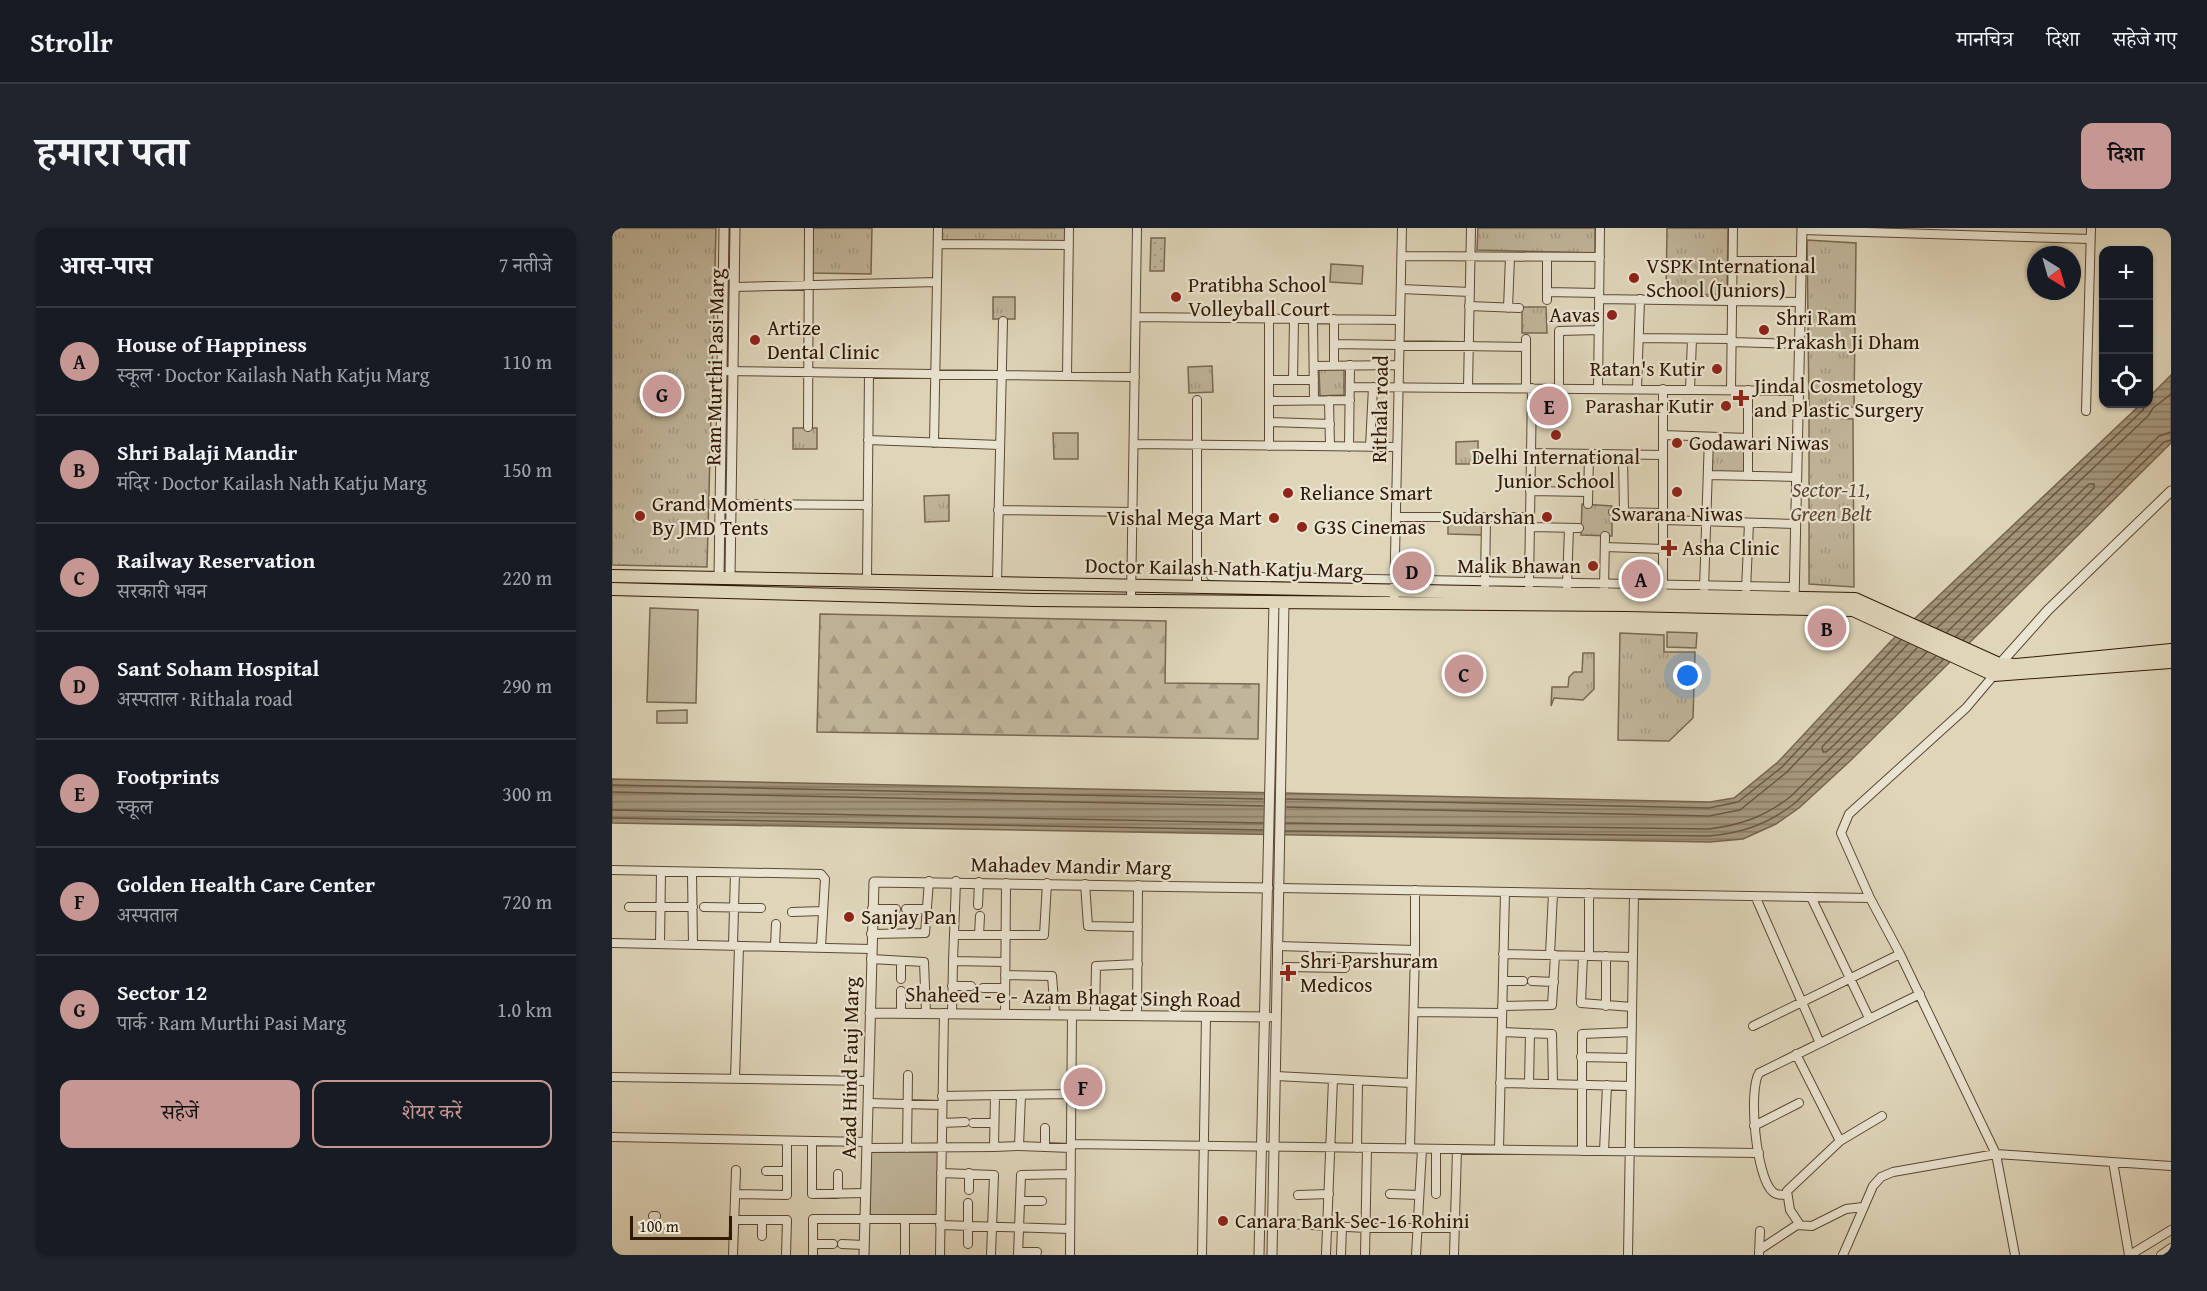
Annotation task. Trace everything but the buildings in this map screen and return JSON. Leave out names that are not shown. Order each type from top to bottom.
[{"type":"main road","name":"Doctor Kailash Nath Katju Marg","points":[[612,576],[1794,598]]},
{"type":"main road","points":[[900,582],[900,596]]},
{"type":"main road","name":"Doctor Kailash Nath Katju Marg","points":[[612,589],[1279,602],[1394,591],[1485,587],[1746,592],[1794,598],[1853,610],[1898,625],[1996,670]]},
{"type":"main road","points":[[1996,670],[2016,665],[2171,650]]},
{"type":"main road","points":[[1996,670],[2171,662]]},
{"type":"street","name":"Ram Murthi Pasi Marg","points":[[724,228],[721,371],[725,578]]},
{"type":"street","name":"Ram Murthi Pasi Marg","points":[[725,578],[731,504],[735,228]]},
{"type":"street","points":[[808,228],[808,427]]},
{"type":"street","points":[[934,443],[938,228]]},
{"type":"street","points":[[1067,376],[1069,228]]},
{"type":"street","points":[[1131,600],[1137,228]]},
{"type":"street","name":"Rithala road","points":[[1394,591],[1402,228]]},
{"type":"street","points":[[1468,388],[1471,228]]},
{"type":"street","points":[[1598,389],[1600,228]]},
{"type":"street","points":[[1731,390],[1733,228]]},
{"type":"street","points":[[2086,411],[2091,228]]},
{"type":"street","points":[[1794,598],[1802,229],[2090,239]]},
{"type":"street","points":[[938,244],[1069,245]]},
{"type":"street","points":[[1402,256],[1600,256]]},
{"type":"street","points":[[1508,308],[1510,256]]},
{"type":"street","points":[[1547,256],[1547,296],[1800,302]]},
{"type":"street","points":[[1733,261],[1801,261]]},
{"type":"street","points":[[735,287],[937,282]]},
{"type":"street","points":[[1401,289],[1470,292]]},
{"type":"street","points":[[1637,389],[1640,299]]},
{"type":"street","points":[[1469,306],[1519,309]]},
{"type":"street","points":[[1136,317],[1400,320]]},
{"type":"street","points":[[1269,318],[1269,446]]},
{"type":"street","points":[[1293,380],[1294,319]]},
{"type":"street","points":[[1313,319],[1314,400]]},
{"type":"street","points":[[1334,319],[1334,365]]},
{"type":"street","points":[[997,584],[1002,321]]},
{"type":"street","points":[[1559,389],[1559,331],[1599,330]]},
{"type":"street","points":[[1639,338],[1800,344]]},
{"type":"street","points":[[1690,390],[1692,339]]},
{"type":"street","points":[[1334,344],[1526,343],[1531,453],[1529,587]]},
{"type":"street","points":[[1349,447],[1350,365]]},
{"type":"street","points":[[1314,366],[1399,365]]},
{"type":"street","points":[[721,371],[1135,377]]},
{"type":"street","points":[[867,581],[869,373]]},
{"type":"street","points":[[1269,380],[1314,380]]},
{"type":"street","points":[[1350,387],[1798,390]]},
{"type":"street","points":[[1370,447],[1373,387]]},
{"type":"street","points":[[1663,390],[1663,590]]},
{"type":"street","points":[[1748,390],[1748,476]]},
{"type":"street","points":[[1197,400],[1199,445],[1197,587]]},
{"type":"street","points":[[1269,400],[1350,400]]},
{"type":"street","points":[[1329,400],[1330,446]]},
{"type":"street","points":[[1269,422],[1329,424]]},
{"type":"street","points":[[1663,435],[1748,438]]},
{"type":"street","points":[[1704,591],[1709,437]]},
{"type":"street","points":[[868,440],[1000,445]]},
{"type":"street","points":[[1134,444],[1397,447]]},
{"type":"street","points":[[1531,453],[1663,455]]},
{"type":"street","points":[[1588,504],[1589,454]]},
{"type":"street","points":[[1623,455],[1624,512]]},
{"type":"street","points":[[1708,475],[1797,477]]},
{"type":"street","points":[[1530,491],[1588,492]]},
{"type":"street","points":[[2015,1255],[1996,1154],[1920,994],[1870,898],[1841,833],[1843,825],[1856,808],[1966,708],[2048,610],[2171,491]]},
{"type":"street","points":[[731,504],[868,505]]},
{"type":"street","points":[[998,510],[1133,512]]},
{"type":"street","points":[[1614,512],[1706,521],[1796,524]]},
{"type":"street","points":[[1396,517],[1530,517]]},
{"type":"street","points":[[1485,587],[1486,517]]},
{"type":"street","points":[[1746,592],[1749,523]]},
{"type":"street","points":[[1530,526],[1579,528]]},
{"type":"street","points":[[1567,588],[1569,528]]},
{"type":"street","points":[[1604,589],[1605,536]]},
{"type":"street","points":[[1605,547],[1663,549]]},
{"type":"street","points":[[1211,576],[1394,591]]},
{"type":"street","points":[[1259,1255],[1270,779],[1279,602]]},
{"type":"street","points":[[1272,1255],[1281,780],[1279,602]]},
{"type":"street","points":[[612,870],[821,874],[825,879],[821,947]]},
{"type":"street","points":[[660,944],[661,871]]},
{"type":"street","points":[[692,872],[693,945]]},
{"type":"street","points":[[735,873],[735,1079]]},
{"type":"street","points":[[871,934],[924,934],[929,881]]},
{"type":"street","points":[[940,1255],[942,1100],[952,986],[956,881]]},
{"type":"street","name":"Mahadev Mandir Marg","points":[[874,882],[956,881],[1268,888]]},
{"type":"street","name":"Azad Hind Fauj Marg","points":[[864,1255],[874,882]]},
{"type":"street","points":[[978,905],[979,882]]},
{"type":"street","points":[[1005,1014],[1006,883]]},
{"type":"street","points":[[954,935],[1045,934],[1047,883]]},
{"type":"street","points":[[1085,884],[1088,926],[1138,927]]},
{"type":"street","points":[[1137,1015],[1138,885]]},
{"type":"street","points":[[1279,888],[1756,898],[1870,898]]},
{"type":"street","points":[[1410,1148],[1415,890]]},
{"type":"street","points":[[1499,1149],[1505,892]]},
{"type":"street","points":[[1414,1012],[1552,1005],[1553,893]]},
{"type":"street","points":[[1589,893],[1581,1003],[1632,1008]]},
{"type":"street","points":[[1628,1255],[1634,894]]},
{"type":"street","points":[[1811,897],[1869,1018]]},
{"type":"street","points":[[1756,898],[1819,1041]]},
{"type":"street","points":[[629,907],[693,907]]},
{"type":"street","points":[[704,908],[761,908]]},
{"type":"street","points":[[872,909],[896,909]]},
{"type":"street","points":[[906,909],[927,909]]},
{"type":"street","points":[[792,912],[822,911]]},
{"type":"street","points":[[979,935],[980,916]]},
{"type":"street","points":[[775,946],[776,924]]},
{"type":"street","points":[[612,943],[871,949]]},
{"type":"street","points":[[1278,946],[1415,950]]},
{"type":"street","points":[[1503,954],[1633,957]]},
{"type":"street","points":[[1752,1026],[1900,954]]},
{"type":"street","points":[[1606,956],[1606,1006]]},
{"type":"street","points":[[871,959],[926,964],[927,1013]]},
{"type":"street","points":[[901,961],[901,979]]},
{"type":"street","points":[[953,962],[1005,962]]},
{"type":"street","points":[[1095,1015],[1096,966],[1137,964]]},
{"type":"street","points":[[1286,967],[1345,968]]},
{"type":"street","points":[[1005,975],[1052,976],[1055,1014]]},
{"type":"street","points":[[1503,981],[1523,981]]},
{"type":"street","points":[[1532,981],[1554,982]]},
{"type":"street","points":[[952,986],[971,986]]},
{"type":"street","points":[[983,988],[1005,988]]},
{"type":"street","points":[[901,991],[901,1013]]},
{"type":"street","points":[[1786,1195],[1776,1194],[1769,1186],[1759,1153],[1754,1126],[1756,1078],[1763,1071],[1819,1041],[1920,994]]},
{"type":"street","name":"Shaheed - e - Azam Bhagat Singh Road","points":[[870,1012],[1276,1017]]},
{"type":"street","points":[[1070,1255],[1072,1015]]},
{"type":"street","points":[[1202,1255],[1206,1016]]},
{"type":"street","points":[[1502,1032],[1553,1035],[1553,1084]]},
{"type":"street","points":[[1582,1151],[1581,1034],[1584,1032],[1631,1032]]},
{"type":"street","points":[[1529,1084],[1530,1033]]},
{"type":"street","points":[[1796,1054],[1840,1141]]},
{"type":"street","points":[[1581,1057],[1631,1058]]},
{"type":"street","points":[[907,1148],[908,1075]]},
{"type":"street","points":[[1276,1076],[1411,1083]]},
{"type":"street","points":[[612,1077],[868,1081]]},
{"type":"street","points":[[1326,1254],[1333,1079]]},
{"type":"street","points":[[1357,1148],[1358,1081]]},
{"type":"street","points":[[1500,1083],[1631,1086]]},
{"type":"street","points":[[1604,1151],[1607,1085]]},
{"type":"street","points":[[868,1103],[908,1104],[995,1095],[1071,1094]]},
{"type":"street","points":[[994,1147],[995,1095]]},
{"type":"street","points":[[1019,1146],[1021,1095]]},
{"type":"street","points":[[1754,1126],[1799,1103]]},
{"type":"street","points":[[1800,1225],[1790,1210],[1786,1195],[1790,1187],[1840,1141],[1882,1116]]},
{"type":"street","points":[[942,1123],[994,1123]]},
{"type":"street","points":[[1045,1128],[1045,1147]]},
{"type":"street","points":[[612,1137],[812,1141],[907,1148],[1274,1146],[1330,1149],[1759,1153]]},
{"type":"street","points":[[735,1194],[787,1195],[787,1141]]},
{"type":"street","points":[[812,1141],[812,1194],[866,1193]]},
{"type":"street","points":[[1365,1255],[1367,1148]]},
{"type":"street","points":[[1416,1255],[1422,1149]]},
{"type":"street","points":[[1436,1149],[1436,1194]]},
{"type":"street","points":[[1454,1255],[1457,1149]]},
{"type":"street","points":[[1843,1255],[1873,1186],[1881,1177],[1893,1172],[1996,1154],[2171,1166]]},
{"type":"street","points":[[2113,1162],[2130,1255],[2171,1230]]},
{"type":"street","points":[[733,1255],[736,1170]]},
{"type":"street","points":[[766,1171],[787,1171]]},
{"type":"street","points":[[941,1173],[994,1175],[992,1255]]},
{"type":"street","points":[[969,1173],[969,1190]]},
{"type":"street","points":[[838,1174],[838,1194]]},
{"type":"street","points":[[1037,1252],[1018,1254],[1022,1174],[1071,1174]]},
{"type":"street","points":[[1298,1195],[1329,1194]]},
{"type":"street","points":[[1389,1194],[1419,1195]]},
{"type":"street","points":[[1021,1201],[1042,1201]]},
{"type":"street","points":[[968,1203],[968,1245]]},
{"type":"street","points":[[1759,1253],[1800,1225],[1812,1226],[1846,1209],[1863,1207]]},
{"type":"street","points":[[813,1255],[813,1219],[906,1219],[968,1226],[1070,1229]]},
{"type":"street","points":[[905,1255],[906,1219]]},
{"type":"street","points":[[734,1220],[786,1220],[786,1255]]},
{"type":"street","points":[[762,1220],[762,1236]]},
{"type":"street","points":[[1273,1223],[1366,1228],[1455,1228]]},
{"type":"street","points":[[1341,1255],[1342,1226]]},
{"type":"street","points":[[1759,1253],[1760,1232]]},
{"type":"street","points":[[813,1244],[864,1245]]},
{"type":"street","points":[[2161,1255],[2171,1248]]},
{"type":"green space","points":[[612,228],[716,228],[707,567],[612,565]]},
{"type":"green space","points":[[812,228],[872,228],[871,274],[811,273]]},
{"type":"green space","points":[[941,228],[1066,228],[1065,242],[941,240]]},
{"type":"green space","points":[[1478,228],[1595,228],[1595,253],[1477,250]]},
{"type":"green space","points":[[1667,228],[1728,228],[1727,294],[1666,296]]},
{"type":"green space","points":[[1151,238],[1165,238],[1164,271],[1150,271]]},
{"type":"green space","points":[[1807,240],[1856,243],[1854,407],[1809,408]]},
{"type":"green space","points":[[1331,264],[1363,266],[1362,284],[1330,282]]},
{"type":"green space","points":[[993,297],[1015,297],[1015,319],[993,319]]},
{"type":"green space","points":[[1522,307],[1546,307],[1547,333],[1522,333]]},
{"type":"green space","points":[[1212,366],[1213,392],[1189,393],[1188,367]]},
{"type":"green space","points":[[1344,369],[1344,395],[1320,396],[1319,370]]},
{"type":"green space","name":"Sector-11, Green Belt","points":[[1809,417],[1853,419],[1854,587],[1809,584]]},
{"type":"green space","points":[[793,428],[817,428],[817,449],[793,449]]},
{"type":"green space","points":[[1053,433],[1078,433],[1078,459],[1054,459]]},
{"type":"green space","points":[[1711,440],[1745,440],[1745,473],[1711,473]]},
{"type":"green space","points":[[1478,441],[1478,464],[1456,464],[1456,442]]},
{"type":"green space","points":[[949,495],[949,521],[925,522],[924,496]]},
{"type":"green space","points":[[1582,504],[1612,506],[1612,536],[1581,535]]},
{"type":"green space","points":[[1448,520],[1484,521],[1483,535],[1448,534]]},
{"type":"green space","points":[[650,608],[698,610],[696,703],[647,702]]},
{"type":"green space","points":[[820,614],[1166,621],[1165,683],[1259,684],[1258,739],[817,732]]},
{"type":"green space","points":[[1667,632],[1697,633],[1696,648],[1667,647]]},
{"type":"green space","points":[[1620,633],[1664,635],[1664,652],[1695,652],[1693,718],[1669,741],[1618,740]]},
{"type":"green space","points":[[1583,653],[1594,653],[1594,689],[1583,700],[1554,698],[1551,706],[1552,687],[1568,687],[1569,677],[1574,672],[1582,672]]},
{"type":"green space","points":[[687,710],[687,723],[657,723],[657,711]]},
{"type":"green space","points":[[871,1152],[938,1152],[937,1216],[870,1216]]},
{"type":"water","points":[[2171,375],[2171,443],[1850,761],[1799,808],[1776,824],[1743,839],[1710,842],[612,823],[612,779],[1710,802],[1734,798],[1778,762],[1890,642],[2137,408],[2153,408],[2153,393]]},
{"type":"place","name":"VSPK International School (Juniors)","points":[[1634,278]]},
{"type":"place","name":"Pratibha School Volleyball Court","points":[[1176,297]]},
{"type":"place","name":"Aavas","points":[[1612,315]]},
{"type":"place","name":"Shri Ram Prakash Ji Dham","points":[[1764,330]]},
{"type":"place","name":"Artize Dental Clinic","points":[[755,340]]},
{"type":"place","name":"Ratan's Kutir","points":[[1717,369]]},
{"type":"place","name":"Sector 12","points":[[662,394]]},
{"type":"place","name":"Jindal Cosmetology and Plastic Surgery","points":[[1741,398]]},
{"type":"place","name":"Footprints","points":[[1549,406]]},
{"type":"place","name":"Parashar Kutir","points":[[1726,406]]},
{"type":"place","name":"Delhi International Junior School","points":[[1556,435]]},
{"type":"place","name":"Godawari Niwas","points":[[1677,443]]},
{"type":"place","name":"Swarana Niwas","points":[[1677,492]]},
{"type":"place","name":"Reliance Smart","points":[[1288,493]]},
{"type":"place","name":"Grand Moments By JMD Tents","points":[[640,516]]},
{"type":"place","name":"Sudarshan","points":[[1547,517]]},
{"type":"place","name":"Vishal Mega Mart","points":[[1274,518]]},
{"type":"place","name":"G3S Cinemas","points":[[1302,527]]},
{"type":"place","name":"Asha Clinic","points":[[1669,548]]},
{"type":"place","name":"Malik Bhawan","points":[[1593,566]]},
{"type":"place","name":"Sant Soham Hospital","points":[[1412,571]]},
{"type":"place","name":"House of Happiness","points":[[1641,579]]},
{"type":"place","name":"Shri Balaji Mandir","points":[[1827,628]]},
{"type":"place","name":"Railway Reservation","points":[[1464,674]]},
{"type":"place","name":"Sanjay Pan","points":[[849,917]]},
{"type":"place","name":"Shri Parshuram Medicos","points":[[1288,973]]},
{"type":"place","name":"Golden Health Care Center","points":[[1083,1087]]},
{"type":"place","name":"Canara Bank Sec-16 Rohini","points":[[1223,1221]]}]
